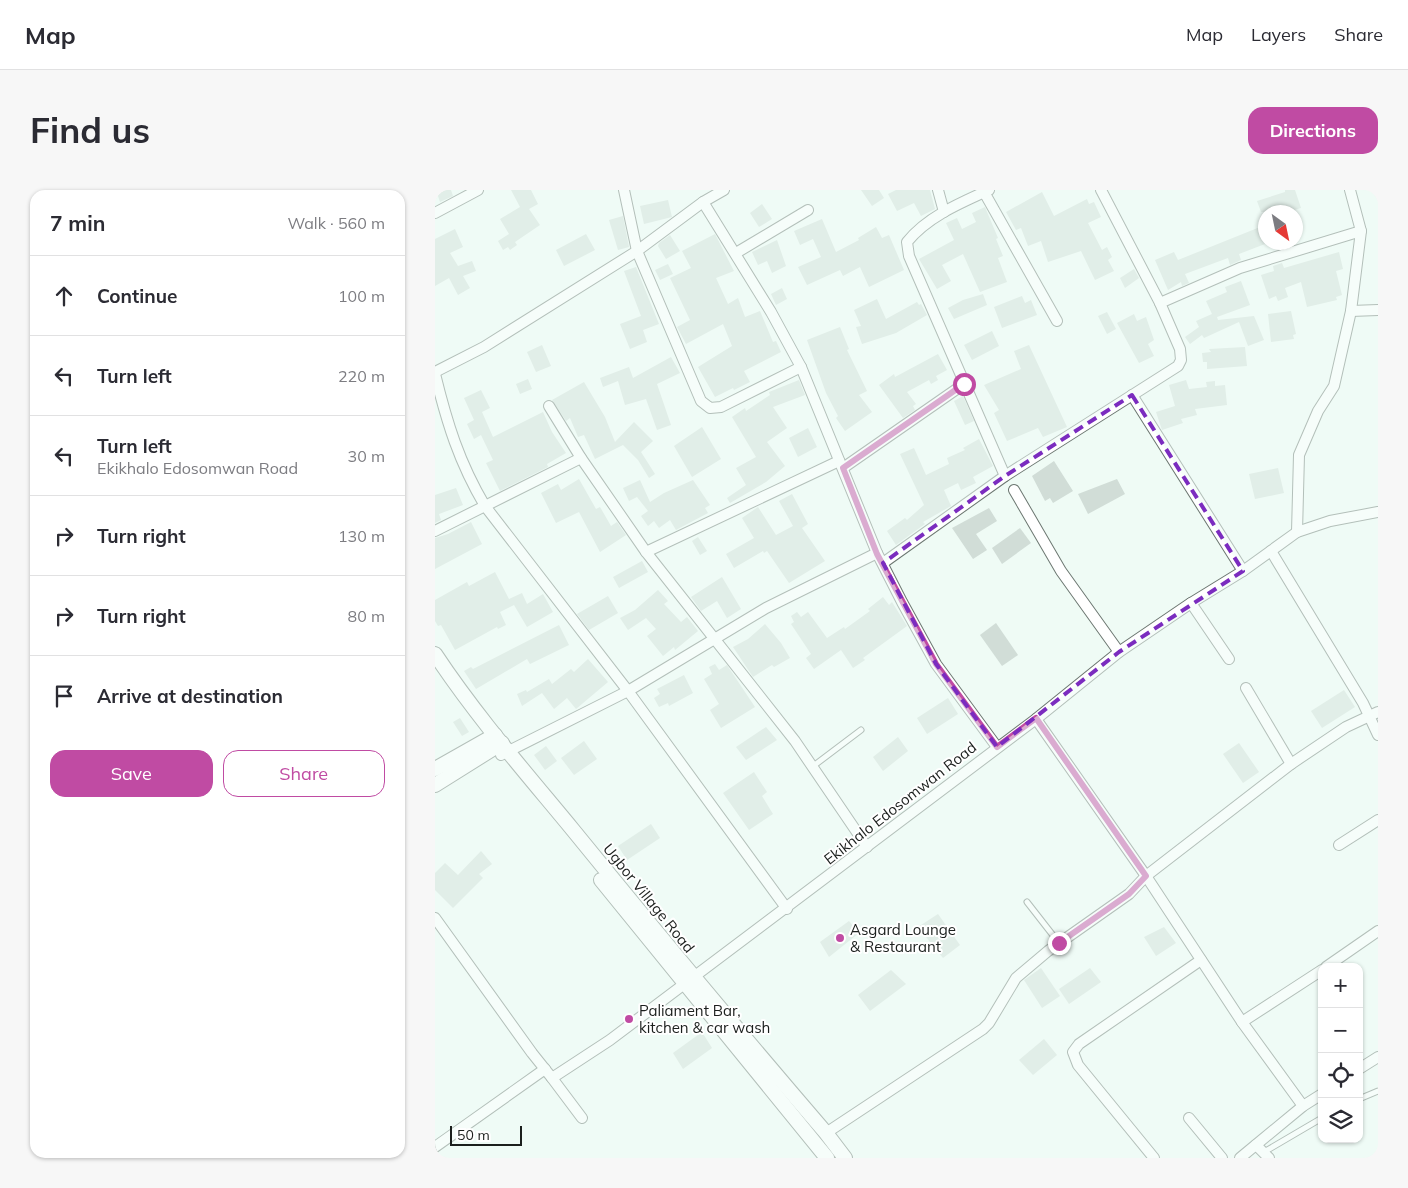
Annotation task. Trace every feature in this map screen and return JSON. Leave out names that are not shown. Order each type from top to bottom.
[{"type":"street","points":[[435,212],[478,190]]},
{"type":"street","points":[[624,190],[637,251],[701,401],[710,408],[721,407],[801,367]]},
{"type":"street","points":[[724,190],[703,202],[637,251],[484,347],[435,373],[454,444],[467,475],[485,506],[628,692],[787,909]]},
{"type":"street","points":[[938,190],[944,212]]},
{"type":"street","points":[[883,563],[1005,476],[1178,366],[1181,360],[1180,349],[1160,303],[1101,190]]},
{"type":"street","points":[[1297,532],[1299,455],[1318,411],[1334,386],[1351,311],[1361,231],[1350,190]]},
{"type":"street","points":[[1005,476],[909,256],[907,242],[915,232],[944,212],[987,191],[1057,321]]},
{"type":"street","points":[[703,202],[736,253],[801,367],[877,554],[936,664],[997,747]]},
{"type":"street","points":[[736,253],[809,210]]},
{"type":"street","points":[[1160,303],[1240,268],[1361,231]]},
{"type":"street","points":[[1351,311],[1378,310]]},
{"type":"street","points":[[646,552],[841,465],[964,384]]},
{"type":"street","points":[[1132,395],[1243,571]]},
{"type":"street","points":[[549,406],[581,458],[646,552],[812,767],[867,847]]},
{"type":"street","points":[[435,531],[581,458]]},
{"type":"street","points":[[1014,490],[1061,571],[1119,652]]},
{"type":"street","name":"Ekikhalo Edosomwan Road","points":[[552,1078],[610,1040],[787,909],[1119,652],[1191,603],[1243,571],[1297,532],[1330,521],[1378,512]]},
{"type":"street","points":[[1271,551],[1374,713],[1378,734]]},
{"type":"street","points":[[436,765],[498,745],[628,692],[766,608],[877,554]]},
{"type":"street","points":[[1191,603],[1229,659]]},
{"type":"street","name":"Ugbor Village Road","points":[[435,654],[498,745],[688,981],[827,1158]]},
{"type":"street","points":[[1245,688],[1291,764]]},
{"type":"street","points":[[826,1133],[983,1030],[1015,978],[1059,943],[1129,894],[1146,876],[1291,764],[1346,727],[1374,713]]},
{"type":"street","points":[[1036,718],[1146,876],[1242,1022],[1303,1106]]},
{"type":"street","points":[[435,785],[498,745]]},
{"type":"street","points":[[1339,846],[1378,820]]},
{"type":"street","points":[[435,918],[582,1118]]},
{"type":"street","points":[[1332,963],[1378,931]]},
{"type":"street","points":[[1154,1158],[1078,1065],[1073,1052],[1079,1044],[1201,960]]},
{"type":"street","points":[[1242,1022],[1318,973]]},
{"type":"street","name":"Ugbor Village Road","points":[[688,981],[826,1133],[845,1158]]},
{"type":"street","points":[[1363,1066],[1378,1057]]},
{"type":"street","points":[[435,1147],[545,1069]]},
{"type":"street","points":[[1241,1158],[1263,1152],[1303,1106],[1318,1097]]},
{"type":"street","points":[[1189,1118],[1221,1158]]},
{"type":"lane","points":[[812,767],[861,730]]},
{"type":"lane","points":[[1027,902],[1059,943]]},
{"type":"lane","points":[[1361,1098],[1378,1091]]},
{"type":"lane","points":[[1263,1152],[1318,1120]]},
{"type":"highlighted area","points":[[1132,395],[1243,571],[1119,652],[997,747],[936,664],[883,563],[1005,476]]},
{"type":"building","points":[[436,190],[451,190],[453,196],[440,202]]},
{"type":"building","points":[[511,190],[531,190],[538,204],[529,209],[540,225],[515,242],[517,245],[510,250],[508,247],[503,250],[498,241],[509,234],[500,219],[520,207]]},
{"type":"building","points":[[861,190],[879,190],[884,198],[872,206]]},
{"type":"building","points":[[896,190],[930,190],[935,209],[921,216],[914,203],[897,211],[888,194]]},
{"type":"building","points":[[1285,190],[1295,190],[1300,205],[1258,205],[1257,201],[1285,192]]},
{"type":"building","points":[[1042,192],[1054,216],[1087,199],[1089,204],[1094,202],[1101,217],[1088,223],[1102,250],[1107,247],[1112,257],[1108,260],[1114,271],[1095,280],[1081,251],[1048,262],[1041,241],[1028,246],[1021,228],[1016,230],[1006,212]]},
{"type":"building","points":[[668,200],[672,217],[644,224],[640,206]]},
{"type":"building","points":[[762,204],[772,219],[759,227],[750,213]]},
{"type":"building","points":[[985,207],[998,238],[996,239],[1003,256],[998,258],[1007,282],[980,292],[963,254],[942,265],[951,281],[937,289],[919,259],[954,240],[946,223],[957,218],[962,229],[976,222],[972,213]]},
{"type":"building","points":[[623,216],[629,247],[618,250],[609,220]]},
{"type":"building","points":[[822,219],[836,252],[859,240],[858,238],[876,227],[882,238],[889,235],[904,270],[869,287],[860,267],[843,276],[840,270],[807,285],[798,267],[821,257],[813,239],[800,245],[794,231]]},
{"type":"building","points":[[1258,228],[1258,247],[1239,254],[1241,260],[1230,265],[1228,258],[1185,274],[1189,283],[1182,286],[1181,282],[1168,290],[1155,260],[1174,252],[1178,260]]},
{"type":"building","points":[[455,229],[463,247],[450,253],[458,266],[472,261],[476,271],[463,276],[470,288],[458,295],[449,278],[435,286],[435,239]]},
{"type":"building","points":[[586,234],[595,250],[564,266],[556,250]]},
{"type":"building","points":[[715,234],[734,271],[716,278],[728,304],[738,298],[745,317],[760,311],[773,342],[776,341],[781,352],[744,371],[750,382],[715,397],[698,367],[732,346],[723,324],[686,344],[677,327],[690,320],[670,278],[691,268],[682,251]]},
{"type":"building","points":[[670,235],[680,251],[666,259],[658,246],[659,243]]},
{"type":"building","points":[[777,240],[786,266],[772,273],[767,261],[758,265],[752,252]]},
{"type":"building","points":[[1339,252],[1343,269],[1336,271],[1342,295],[1336,297],[1337,300],[1307,307],[1301,282],[1285,288],[1288,297],[1278,301],[1276,296],[1269,299],[1261,275],[1274,271],[1273,266],[1282,263],[1284,268]]},
{"type":"building","points":[[668,264],[673,274],[660,280],[655,270]]},
{"type":"building","points":[[636,267],[659,324],[643,330],[647,342],[630,349],[620,324],[641,316],[624,271]]},
{"type":"building","points":[[1134,269],[1139,278],[1125,288],[1120,278]]},
{"type":"building","points":[[1241,281],[1250,305],[1217,317],[1218,320],[1254,316],[1264,340],[1248,346],[1239,322],[1204,338],[1202,335],[1190,344],[1185,337],[1199,327],[1196,321],[1212,314],[1206,301],[1227,292],[1225,287]]},
{"type":"building","points":[[782,288],[787,299],[776,305],[771,294]]},
{"type":"building","points":[[983,294],[987,305],[954,319],[948,308],[963,300]]},
{"type":"building","points":[[1022,296],[1025,303],[1031,300],[1037,315],[1002,328],[994,307]]},
{"type":"building","points":[[877,299],[886,319],[917,302],[919,305],[921,304],[927,315],[896,333],[862,344],[856,327],[861,326],[854,310]]},
{"type":"building","points":[[1291,311],[1296,334],[1293,335],[1294,339],[1271,342],[1268,314]]},
{"type":"building","points":[[1107,312],[1116,329],[1107,334],[1098,316]]},
{"type":"building","points":[[1134,314],[1137,321],[1146,317],[1154,340],[1148,344],[1154,356],[1139,363],[1117,323]]},
{"type":"building","points":[[840,327],[849,349],[847,350],[867,391],[859,395],[872,412],[845,431],[836,418],[838,416],[826,393],[807,340]]},
{"type":"building","points":[[992,331],[999,346],[972,360],[964,345]]},
{"type":"building","points":[[542,345],[551,366],[536,372],[527,352]]},
{"type":"building","points":[[1029,345],[1067,427],[1043,437],[1038,428],[1007,441],[994,413],[999,410],[984,385],[1021,369],[1014,351]]},
{"type":"building","points":[[1245,347],[1247,366],[1207,369],[1207,362],[1203,362],[1202,353],[1211,352],[1209,349]]},
{"type":"building","points":[[938,354],[947,370],[936,376],[938,380],[931,384],[929,380],[907,392],[916,404],[913,406],[915,410],[903,418],[879,385],[894,374],[895,377]]},
{"type":"building","points":[[671,357],[680,373],[657,384],[671,425],[657,430],[646,399],[625,405],[618,381],[603,387],[600,378],[629,367],[633,378]]},
{"type":"building","points":[[528,379],[532,389],[520,394],[516,384]]},
{"type":"building","points":[[799,380],[805,395],[773,407],[787,428],[767,442],[785,466],[766,482],[730,503],[727,498],[746,485],[736,468],[756,457],[732,417],[745,408],[746,411],[770,395],[769,392]]},
{"type":"building","points":[[1186,380],[1189,389],[1207,387],[1206,382],[1215,381],[1215,386],[1225,385],[1227,405],[1195,409],[1197,415],[1181,419],[1183,423],[1162,430],[1156,412],[1175,406],[1169,385]]},
{"type":"building","points":[[584,382],[605,417],[615,442],[634,422],[653,441],[641,452],[655,474],[649,478],[638,460],[623,445],[595,459],[584,435],[578,437],[570,418],[566,421],[552,400]]},
{"type":"building","points":[[481,390],[490,408],[482,412],[493,437],[543,412],[552,432],[566,453],[547,464],[548,467],[500,491],[486,463],[493,460],[481,435],[474,439],[467,424],[474,420],[464,398]]},
{"type":"building","points":[[963,396],[974,421],[965,425],[954,401]]},
{"type":"building","points":[[702,427],[721,459],[692,477],[674,446]]},
{"type":"building","points":[[808,428],[817,447],[798,457],[789,438]]},
{"type":"building","points":[[979,439],[993,466],[973,477],[976,483],[961,490],[958,483],[944,490],[951,506],[923,522],[925,524],[896,545],[887,531],[905,518],[907,520],[924,505],[900,454],[914,448],[926,475],[949,464],[947,458],[965,450],[963,448]]},
{"type":"building","points":[[1054,461],[1073,491],[1053,503],[1050,498],[1045,501],[1032,476]]},
{"type":"building","points":[[1278,468],[1284,493],[1255,499],[1249,474]]},
{"type":"building","points":[[579,479],[596,509],[600,507],[611,526],[617,522],[626,535],[600,552],[579,512],[556,523],[541,493],[558,484],[561,490]]},
{"type":"building","points":[[1117,479],[1125,494],[1088,514],[1078,494]]},
{"type":"building","points":[[640,480],[650,502],[664,493],[693,480],[710,505],[705,508],[708,513],[676,530],[670,520],[659,528],[654,521],[648,526],[641,516],[648,511],[637,497],[629,501],[623,488]]},
{"type":"building","points":[[456,488],[463,505],[439,514],[441,520],[435,523],[435,495]]},
{"type":"building","points":[[792,494],[808,524],[802,528],[825,561],[789,583],[767,551],[764,553],[763,551],[734,568],[726,554],[754,538],[742,518],[758,507],[776,535],[793,526],[779,501]]},
{"type":"building","points":[[989,508],[997,521],[976,534],[987,550],[973,559],[952,528]]},
{"type":"building","points":[[471,522],[482,544],[435,569],[435,538],[448,534]]},
{"type":"building","points":[[1020,528],[1031,543],[1002,564],[992,548]]},
{"type":"building","points":[[698,537],[707,551],[700,555],[692,541]]},
{"type":"building","points":[[642,561],[648,572],[619,588],[613,577]]},
{"type":"building","points":[[495,572],[509,599],[522,593],[527,604],[543,594],[553,612],[527,627],[514,605],[500,612],[506,625],[498,629],[497,627],[455,650],[441,625],[438,626],[435,621],[435,600],[467,582],[469,586]]},
{"type":"building","points":[[722,577],[741,609],[727,618],[717,601],[701,611],[691,597]]},
{"type":"building","points":[[658,590],[668,601],[664,604],[681,622],[687,617],[698,631],[675,650],[674,647],[663,656],[647,636],[656,629],[646,618],[628,630],[620,618],[635,610]]},
{"type":"building","points":[[608,596],[618,613],[589,630],[577,614]]},
{"type":"building","points":[[883,597],[889,605],[892,602],[907,626],[863,658],[865,660],[853,668],[841,650],[814,669],[806,658],[811,654],[791,624],[794,622],[791,616],[797,612],[801,617],[808,612],[827,638],[844,627],[845,629],[870,611],[868,609]]},
{"type":"building","points":[[996,623],[1018,655],[1002,666],[980,635]]},
{"type":"building","points":[[765,624],[781,643],[790,658],[774,667],[772,665],[753,677],[733,647],[748,639]]},
{"type":"building","points":[[559,625],[569,645],[530,664],[527,659],[476,689],[464,671],[471,667],[473,669]]},
{"type":"building","points":[[588,659],[608,682],[576,709],[567,698],[554,709],[542,693],[522,706],[517,694],[526,690],[527,692],[549,679],[552,684],[571,669],[574,672]]},
{"type":"building","points":[[715,664],[719,670],[727,665],[755,707],[721,728],[710,710],[719,704],[704,679],[712,674],[709,667]]},
{"type":"building","points":[[684,675],[693,693],[669,706],[668,703],[659,707],[654,698],[660,694],[657,689]]},
{"type":"building","points":[[1344,690],[1355,707],[1322,728],[1311,711]]},
{"type":"building","points":[[948,698],[958,714],[927,734],[917,718]]},
{"type":"building","points":[[460,718],[469,732],[462,736],[453,722]]},
{"type":"building","points":[[766,727],[777,740],[746,760],[736,747]]},
{"type":"building","points":[[898,737],[908,751],[883,771],[873,757]]},
{"type":"building","points":[[584,741],[597,759],[574,775],[561,758]]},
{"type":"building","points":[[1239,743],[1259,772],[1243,783],[1223,754]]},
{"type":"building","points":[[546,746],[557,761],[545,770],[534,755]]},
{"type":"building","points":[[754,772],[767,792],[762,796],[773,814],[749,830],[723,793]]},
{"type":"building","points":[[651,824],[660,838],[627,860],[618,846]]},
{"type":"building","points":[[481,851],[492,864],[479,874],[483,878],[453,908],[435,890],[435,873],[445,863],[458,875]]},
{"type":"building","points":[[938,914],[960,945],[943,958],[918,927]]},
{"type":"building","name":"Asgard Lounge & Restaurant","points":[[849,921],[859,933],[829,957],[820,942]]},
{"type":"building","points":[[1164,927],[1176,943],[1156,956],[1144,937]]},
{"type":"building","points":[[1041,968],[1060,996],[1042,1008],[1024,980]]},
{"type":"building","points":[[1090,968],[1101,982],[1069,1004],[1059,989]]},
{"type":"building","points":[[891,970],[906,984],[870,1011],[858,995]]},
{"type":"building","points":[[702,1032],[712,1048],[683,1069],[673,1053]]},
{"type":"building","points":[[1044,1039],[1057,1055],[1033,1075],[1019,1060]]},
{"type":"place","name":"Asgard Lounge & Restaurant","points":[[840,938]]},
{"type":"place","name":"Paliament Bar, kitchen & car wash","points":[[629,1019]]},
{"type":"route","points":[[964,384],[843,468],[877,554],[936,664],[997,747],[1036,718],[1146,876],[1129,894],[1059,943]]}]
